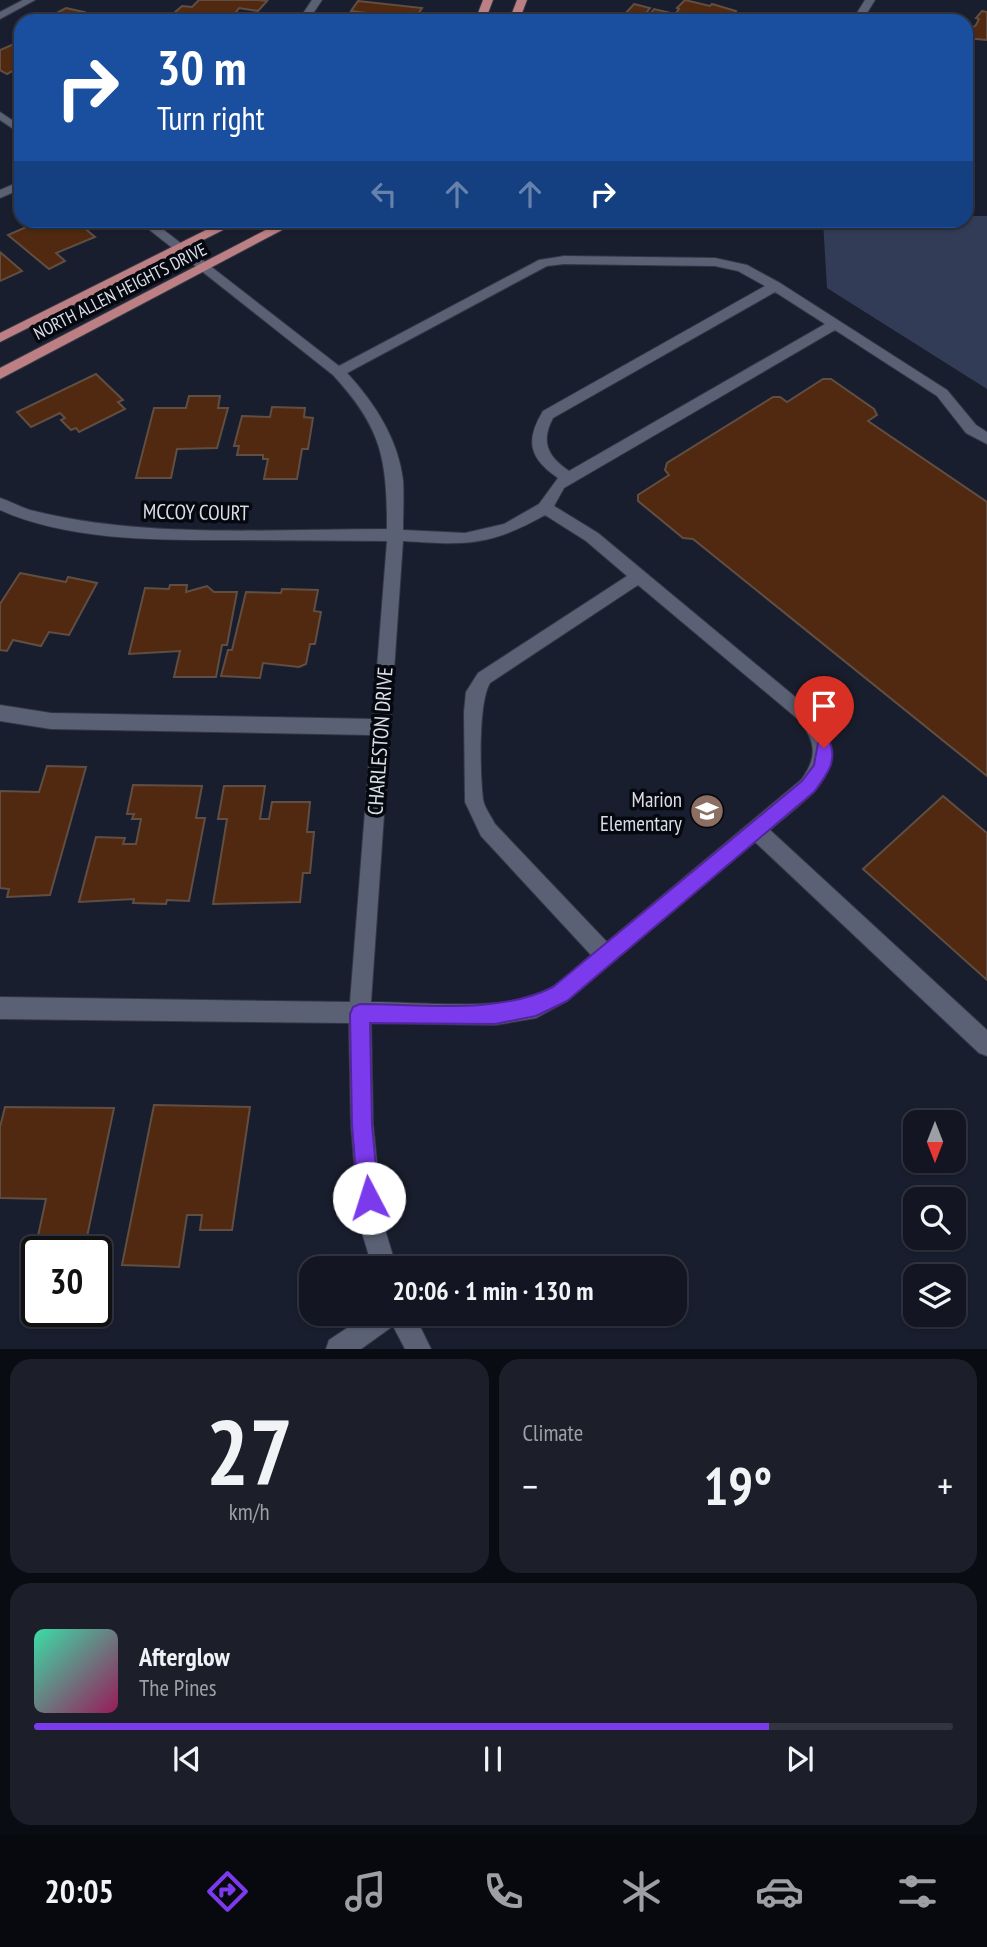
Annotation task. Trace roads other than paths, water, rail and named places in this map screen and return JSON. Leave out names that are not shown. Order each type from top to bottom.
[{"type":"main road","name":"NORTH ALLEN HEIGHTS DRIVE","points":[[0,338],[221,228]]},
{"type":"main road","name":"NORTH ALLEN HEIGHTS DRIVE","points":[[0,374],[280,228]]},
{"type":"street","points":[[0,16],[30,0]]},
{"type":"street","points":[[0,115],[14,126]]},
{"type":"street","name":"CHARLESTON DRIVE","points":[[154,228],[338,372],[364,400],[383,436],[395,478],[395,535],[360,1014],[362,1125],[371,1223],[381,1256]]},
{"type":"street","points":[[338,372],[552,261],[716,262],[742,268],[775,286],[942,393],[971,429],[987,439]]},
{"type":"street","points":[[569,478],[551,467],[541,454],[538,440],[540,427],[548,415],[775,286]]},
{"type":"street","points":[[0,1008],[495,1014],[536,1007],[560,994],[808,786],[822,767],[824,748],[818,730],[805,715],[592,537],[545,508],[559,484],[834,324]]},
{"type":"street","name":"MCCOY COURT","points":[[0,504],[26,515],[103,529],[156,534],[465,538],[508,529],[545,508]]},
{"type":"street","points":[[605,955],[488,830],[482,819],[474,802],[473,712],[475,692],[484,678],[639,576]]},
{"type":"street","points":[[0,713],[51,721],[380,727]]},
{"type":"street","points":[[756,830],[987,1045]]},
{"type":"street","points":[[338,1349],[372,1326]]},
{"type":"street","points":[[407,1326],[419,1349]]},
{"type":"place","name":"Marion Elementary","points":[[707,811]]}]
